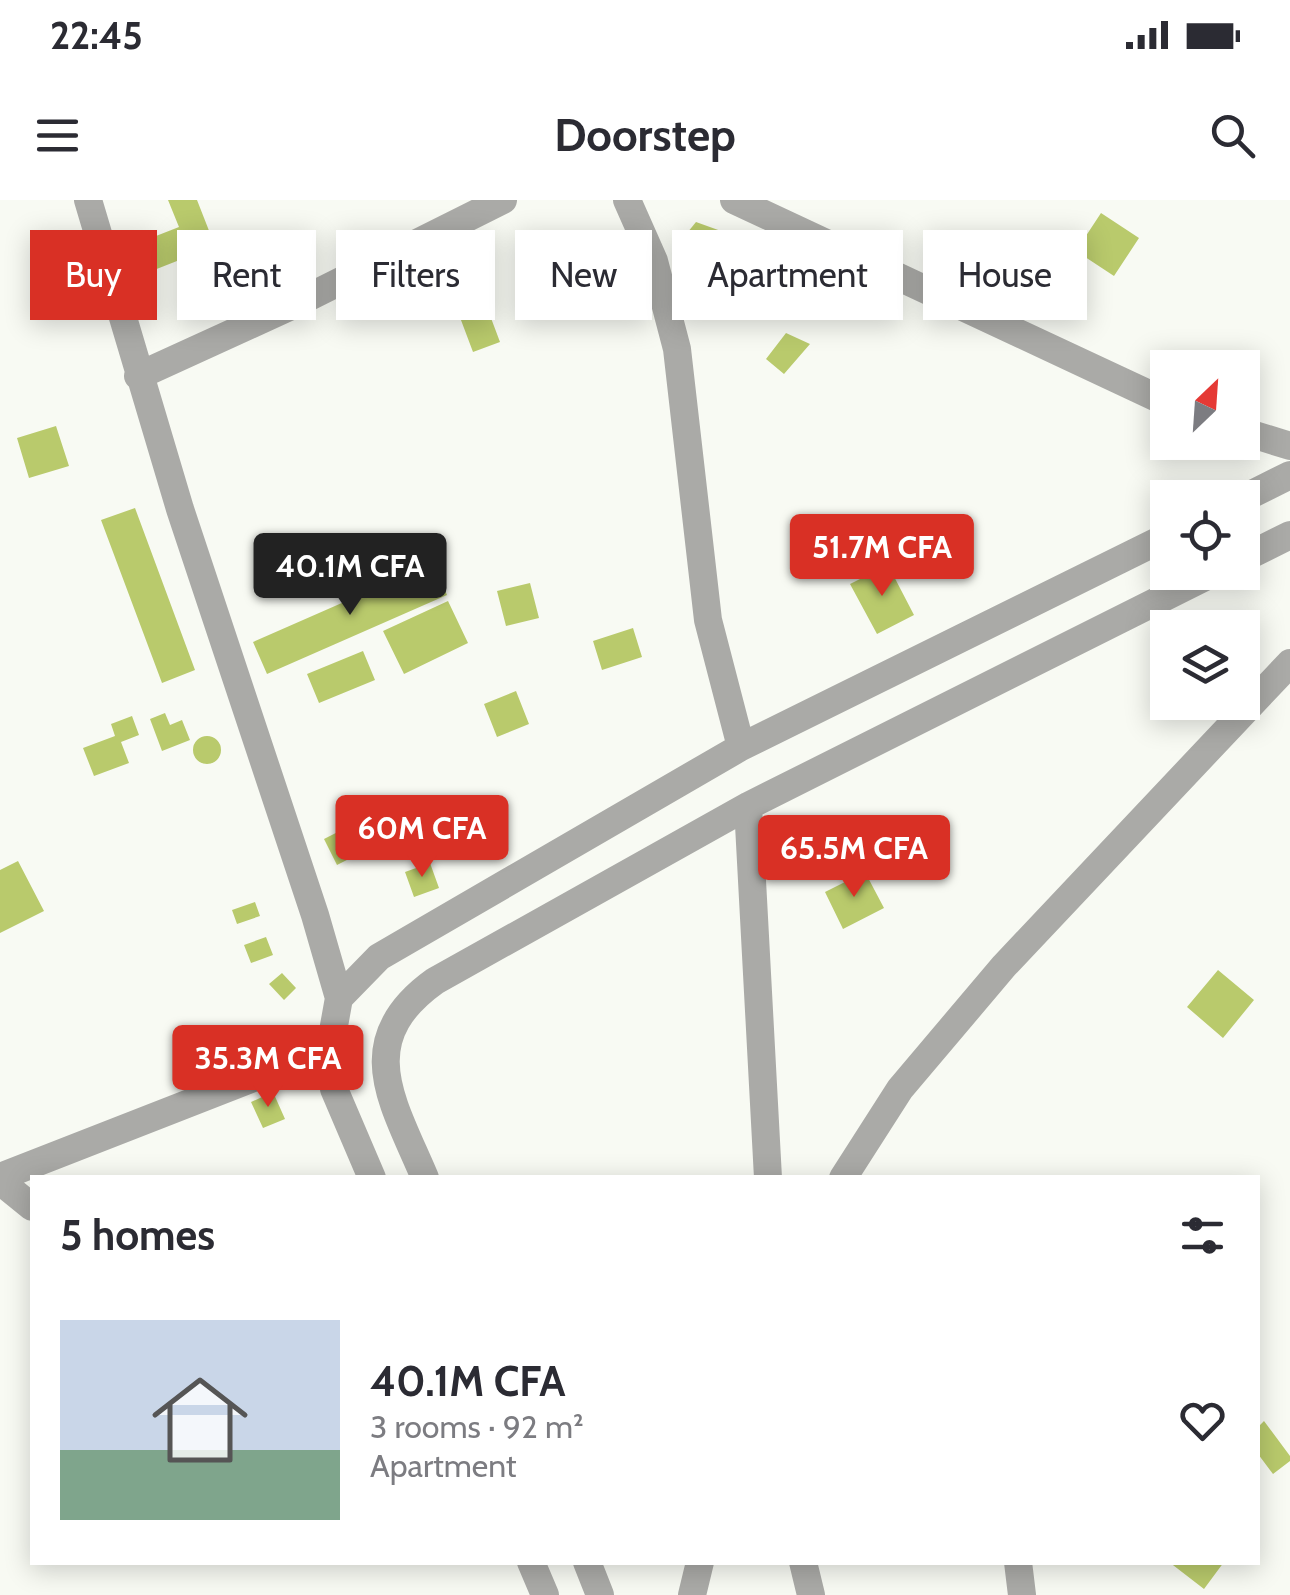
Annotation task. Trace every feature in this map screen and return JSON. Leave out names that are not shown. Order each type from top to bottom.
[{"type":"street","points":[[88,200],[138,376],[316,915],[340,998],[330,1048],[334,1090],[371,1175]]},
{"type":"street","points":[[138,376],[289,307],[503,200]]},
{"type":"street","points":[[628,200],[654,261],[677,348],[708,620],[741,747]]},
{"type":"street","points":[[734,200],[1150,395]]},
{"type":"street","points":[[1260,437],[1290,446]]},
{"type":"street","points":[[1260,490],[1290,475]]},
{"type":"street","points":[[1260,550],[1290,535]]},
{"type":"street","points":[[340,998],[380,957],[741,747],[1150,545]]},
{"type":"street","points":[[424,1175],[386,1085],[386,1043],[410,1000],[435,982],[748,806],[1179,590]]},
{"type":"street","points":[[845,1175],[900,1089],[1004,966],[1290,663]]},
{"type":"street","points":[[748,806],[768,1175]]},
{"type":"street","points":[[30,1204],[0,1179],[330,1048]]},
{"type":"street","points":[[588,1565],[600,1595]]},
{"type":"street","points":[[692,1595],[699,1565]]},
{"type":"street","points":[[804,1565],[812,1595]]},
{"type":"street","points":[[1018,1565],[1022,1595]]},
{"type":"building","points":[[168,200],[197,200],[209,230],[177,230],[177,261],[157,269],[157,236],[179,227]]},
{"type":"building","points":[[1101,213],[1139,238],[1114,276],[1087,258],[1087,234]]},
{"type":"building","points":[[696,222],[718,230],[690,230]]},
{"type":"building","points":[[461,320],[492,320],[500,342],[473,352]]},
{"type":"building","points":[[786,333],[810,344],[784,374],[766,359]]},
{"type":"building","points":[[56,426],[69,466],[29,478],[17,438]]},
{"type":"building","points":[[135,508],[195,670],[162,683],[101,520]]},
{"type":"building","points":[[433,563],[447,595],[267,674],[253,642]]},
{"type":"building","points":[[888,565],[914,615],[877,634],[850,584]]},
{"type":"building","points":[[530,583],[539,618],[506,626],[497,591]]},
{"type":"building","points":[[448,601],[468,643],[404,674],[383,631]]},
{"type":"building","points":[[633,628],[642,657],[602,670],[593,641]]},
{"type":"building","points":[[363,651],[375,680],[319,703],[307,674]]},
{"type":"building","points":[[516,691],[529,724],[497,737],[484,704]]},
{"type":"building","points":[[165,713],[170,725],[182,720],[190,740],[162,751],[150,719]]},
{"type":"building","points":[[132,716],[139,735],[121,742],[129,763],[94,776],[83,748],[115,736],[111,724]]},
{"type":"building","points":[[207,736],[217,740],[221,750],[217,760],[207,764],[197,760],[193,750],[197,740]]},
{"type":"building","points":[[383,809],[396,835],[337,865],[324,839]]},
{"type":"building","points":[[18,861],[44,911],[0,933],[0,870]]},
{"type":"building","points":[[430,863],[439,888],[414,897],[405,872]]},
{"type":"building","points":[[865,872],[884,908],[843,929],[825,892]]},
{"type":"building","points":[[255,902],[260,916],[237,924],[232,910]]},
{"type":"building","points":[[266,937],[273,955],[251,963],[244,945]]},
{"type":"building","points":[[1218,970],[1254,1000],[1223,1038],[1187,1007]]},
{"type":"building","points":[[282,973],[296,988],[284,1000],[269,984]]},
{"type":"building","points":[[273,1092],[285,1119],[263,1128],[251,1102]]},
{"type":"building","points":[[1264,1421],[1290,1456],[1290,1461],[1273,1474],[1260,1457],[1260,1425]]},
{"type":"building","points":[[1173,1565],[1222,1565],[1204,1589]]}]
